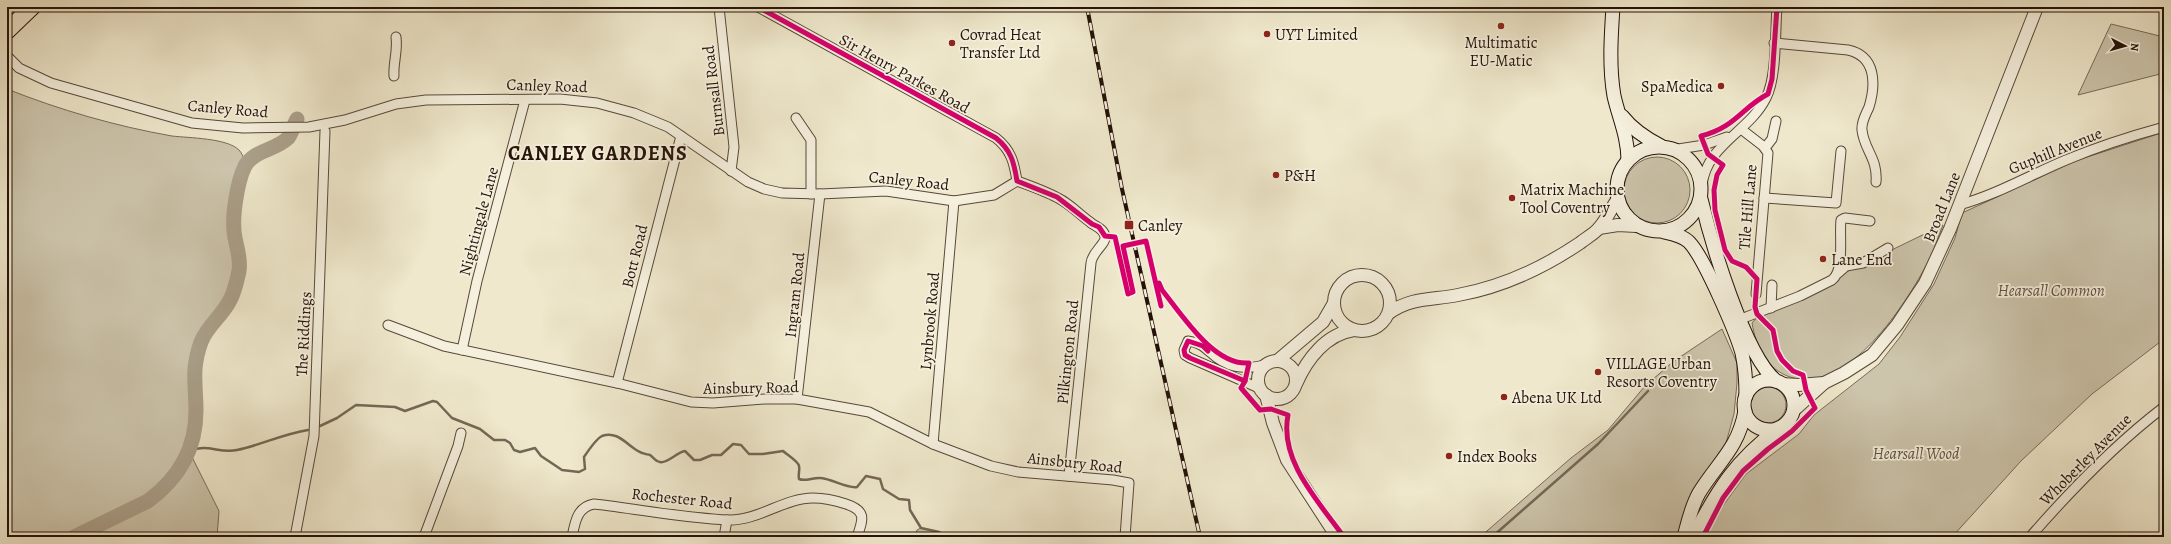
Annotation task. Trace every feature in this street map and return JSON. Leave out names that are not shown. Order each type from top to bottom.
[{"type":"highway","points":[[7,31],[32,7]]},
{"type":"main road","points":[[1613,7],[1611,62],[1614,97],[1626,136],[1628,160]]},
{"type":"main road","points":[[1619,111],[1630,126],[1645,138],[1683,155],[1690,161],[1700,177],[1702,186],[1701,199],[1697,208],[1687,220],[1674,229],[1663,232]]},
{"type":"main road","points":[[1666,148],[1640,151],[1628,160],[1620,172],[1617,181],[1617,200],[1627,218],[1636,226],[1680,236],[1688,241],[1695,250],[1722,304],[1741,351],[1746,396],[1745,411],[1740,432],[1734,446],[1714,472],[1694,503],[1684,537]]},
{"type":"main road","name":"Tile Hill Lane","points":[[1701,199],[1723,275],[1741,319],[1762,365],[1779,383]]},
{"type":"main road","points":[[1693,537],[1713,499],[1730,473],[1752,450],[1781,427],[1793,411],[1791,395],[1779,383],[1759,382],[1751,388],[1746,396]]},
{"type":"main road","points":[[1745,411],[1750,420],[1759,428],[1771,430],[1781,427]]},
{"type":"street","name":"Burnsall Road","points":[[719,7],[734,147],[731,171]]},
{"type":"street","name":"Sir Henry Parkes Road","points":[[758,7],[996,138],[1006,146],[1013,158],[1018,181]]},
{"type":"street","points":[[1702,186],[1708,164],[1723,143],[1753,117],[1770,90],[1777,7]]},
{"type":"street","name":"Broad Lane","points":[[1793,411],[1824,383],[1863,361],[1890,336],[1914,302],[1931,272],[2038,7]]},
{"type":"street","points":[[394,76],[393,64],[398,50],[396,37]]},
{"type":"street","points":[[1774,43],[1848,50],[1859,53],[1868,63],[1872,76],[1871,97],[1862,131],[1875,163],[1876,182]]},
{"type":"street","name":"Canley Road","points":[[7,56],[19,68],[51,83],[148,112],[192,123],[276,128],[309,127],[345,120],[396,104],[426,100],[560,99],[597,103],[634,113],[668,127],[748,182],[764,189],[782,193],[815,194],[886,192],[954,201],[994,195],[1018,181]]},
{"type":"street","name":"Nightingale Lane","points":[[462,350],[477,282],[525,100]]},
{"type":"street","name":"Ingram Road","points":[[796,118],[811,140],[815,194],[797,399]]},
{"type":"street","name":"Tile Hill Lane","points":[[1765,148],[1772,139],[1776,121]]},
{"type":"street","name":"Guphill Avenue","points":[[1959,205],[1990,195],[2066,160],[2137,134],[2164,127]]},
{"type":"street","name":"The Riddings","points":[[294,537],[314,436],[325,131]]},
{"type":"street","points":[[1666,148],[1707,144],[1738,131]]},
{"type":"street","name":"Tile Hill Lane","points":[[1738,131],[1765,148],[1768,156],[1756,294]]},
{"type":"street","name":"Bott Road","points":[[617,383],[681,136]]},
{"type":"street","points":[[1764,198],[1836,203],[1841,151]]},
{"type":"street","name":"Pilkington Road","points":[[1018,181],[1062,200],[1092,224],[1099,227],[1105,236],[1104,242],[1095,252],[1091,263],[1069,476]]},
{"type":"street","points":[[1334,303],[1338,318],[1345,326],[1354,330],[1364,331],[1374,329],[1383,322],[1389,313],[1404,303],[1474,292],[1513,279],[1557,258],[1599,228],[1617,200]]},
{"type":"street","name":"Lynbrook Road","points":[[933,444],[954,201]]},
{"type":"street","points":[[1838,273],[1841,220],[1845,218],[1870,221]]},
{"type":"street","points":[[1599,228],[1618,225],[1636,226]]},
{"type":"street","points":[[1741,319],[1771,308],[1832,280],[1846,266],[1863,263],[1888,248]]},
{"type":"street","points":[[1337,537],[1293,470],[1278,436],[1264,392],[1258,379],[1271,363],[1323,322],[1334,303],[1340,286],[1349,279],[1359,275],[1374,278],[1383,284],[1388,292],[1390,301],[1389,313]]},
{"type":"street","points":[[1771,308],[1772,285]]},
{"type":"street","points":[[1388,292],[1404,298],[1425,300]]},
{"type":"street","name":"Ainsbury Road","points":[[388,325],[444,346],[617,383],[701,403],[765,399],[797,399],[869,412],[933,444],[991,466],[1018,472],[1129,483],[1125,537]]},
{"type":"street","points":[[1278,436],[1278,417],[1307,363],[1323,346],[1338,334],[1354,330]]},
{"type":"street","points":[[1289,395],[1275,399],[1264,392],[1190,358],[1185,355],[1184,350],[1188,341],[1203,346],[1227,364],[1248,369],[1271,363],[1287,364],[1292,367],[1296,376],[1296,385]]},
{"type":"street","name":"Broad Lane","points":[[1779,383],[1798,386],[1824,383]]},
{"type":"street","name":"Whoberley Avenue","points":[[2030,537],[2059,504],[2120,443],[2164,407]]},
{"type":"street","points":[[424,537],[458,446],[461,433]]},
{"type":"street","name":"Rochester Road","points":[[572,537],[575,521],[582,510],[588,505],[594,504],[727,520],[747,518],[799,500],[814,498],[842,503],[855,507],[861,511],[862,517],[857,537]]},
{"type":"street","points":[[724,537],[727,520]]},
{"type":"green space","points":[[2111,24],[2164,37],[2164,73],[2078,95]]},
{"type":"green space","points":[[7,89],[47,104],[109,122],[172,136],[207,139],[226,143],[239,150],[243,156],[243,177],[237,199],[235,216],[238,267],[235,288],[232,296],[204,335],[198,352],[194,373],[196,418],[194,434],[189,451],[219,511],[217,537],[7,537]]},
{"type":"green space","name":"Hearsall Common","points":[[2164,132],[2164,339],[2092,394],[2021,461],[1952,537],[1707,537],[1717,514],[1746,474],[1799,434],[1814,415],[1879,364],[1900,337],[1934,284],[1955,238],[1962,213],[2078,160]]},
{"type":"green space","points":[[1657,157],[1669,160],[1680,167],[1687,178],[1690,190],[1687,202],[1680,213],[1669,220],[1657,223],[1645,220],[1634,213],[1627,202],[1624,190],[1627,178],[1634,167],[1645,160]]},
{"type":"green space","points":[[1943,225],[1928,262],[1905,300],[1890,322],[1853,360],[1833,373],[1812,379],[1790,377],[1774,368],[1768,362],[1759,348],[1752,323],[1760,314]]},
{"type":"green space","points":[[1722,329],[1737,363],[1734,414],[1726,443],[1697,487],[1677,537],[1480,537],[1571,458],[1608,430],[1645,386],[1674,361]]},
{"type":"green space","points":[[1772,387],[1781,392],[1785,398],[1785,412],[1781,418],[1772,423],[1764,423],[1755,418],[1751,412],[1750,401],[1755,392],[1761,388]]},
{"type":"green space","points":[[921,528],[939,532],[949,537],[915,537],[917,530]]},
{"type":"waterway","points":[[74,537],[148,501],[168,483],[183,462],[193,438],[195,425],[195,369],[198,352],[204,336],[230,300],[235,289],[239,271],[239,258],[234,230],[234,212],[242,173],[249,161],[259,153],[283,142],[288,138],[297,119]]},
{"type":"waterway","points":[[1492,537],[1598,444],[1648,391]]},
{"type":"waterway","points":[[320,426],[337,418],[356,405],[395,407],[405,411],[433,401],[437,402],[452,418],[480,429],[494,440],[505,440],[510,443],[514,450],[520,452],[535,448],[541,456],[562,470],[579,472],[585,469],[584,457],[592,445],[602,436],[607,435],[612,435],[622,439],[640,452],[650,455],[659,462],[666,461],[685,451],[694,460],[700,460],[712,455],[721,455],[733,444],[741,445],[749,454],[763,454],[783,451],[798,464],[799,479],[802,480],[821,478],[857,487],[866,476],[880,479],[883,489],[899,499],[909,500],[910,510],[921,528],[939,532],[949,537]]},
{"type":"waterway","points":[[189,451],[202,448],[225,451],[237,450],[308,430]]},
{"type":"railway","points":[[1087,7],[1122,189],[1200,537]]},
{"type":"cycle path","points":[[758,7],[996,138],[1005,147],[1011,157],[1015,168],[1017,181],[1057,197],[1092,224],[1099,227],[1105,236],[1115,237],[1128,294],[1133,292],[1123,246],[1146,241],[1161,306]]},
{"type":"cycle path","points":[[1703,537],[1723,498],[1743,471],[1768,449],[1792,431],[1815,408],[1806,390],[1803,375],[1793,371],[1782,360],[1777,351],[1773,330],[1757,314],[1755,307],[1757,279],[1746,267],[1732,261],[1725,250],[1715,210],[1714,190],[1717,175],[1723,165],[1708,154],[1701,136],[1722,128],[1759,99],[1768,94],[1772,79],[1777,7]]},
{"type":"cycle path","points":[[1159,283],[1162,290],[1189,325],[1211,348],[1236,362],[1249,363],[1245,381],[1241,388],[1260,410],[1271,409],[1288,415],[1287,432],[1289,449],[1295,465],[1313,495],[1344,537]]},
{"type":"cycle path","points":[[1208,351],[1203,346],[1188,341],[1184,350],[1185,355],[1190,358],[1245,381]]},
{"type":"place","name":"Multimatic EU-Matic","points":[[1501,26]]},
{"type":"place","name":"UYT Limited","points":[[1267,34]]},
{"type":"place","name":"Covrad Heat Transfer Ltd","points":[[952,43]]},
{"type":"place","name":"SpaMedica","points":[[1721,86]]},
{"type":"place","name":"P&H","points":[[1276,175]]},
{"type":"place","name":"Matrix Machine Tool Coventry","points":[[1512,198]]},
{"type":"place","name":"Canley","points":[[1129,225]]},
{"type":"place","name":"Lane End","points":[[1823,259]]},
{"type":"place","name":"VILLAGE Urban Resorts Coventry","points":[[1598,372]]},
{"type":"place","name":"Abena UK Ltd","points":[[1504,397]]},
{"type":"place","name":"Index Books","points":[[1449,456]]},
{"type":"district","name":"CANLEY GARDENS","points":[[598,153]]},
{"type":"park label","name":"Hearsall Wood","points":[[1916,453]]}]
